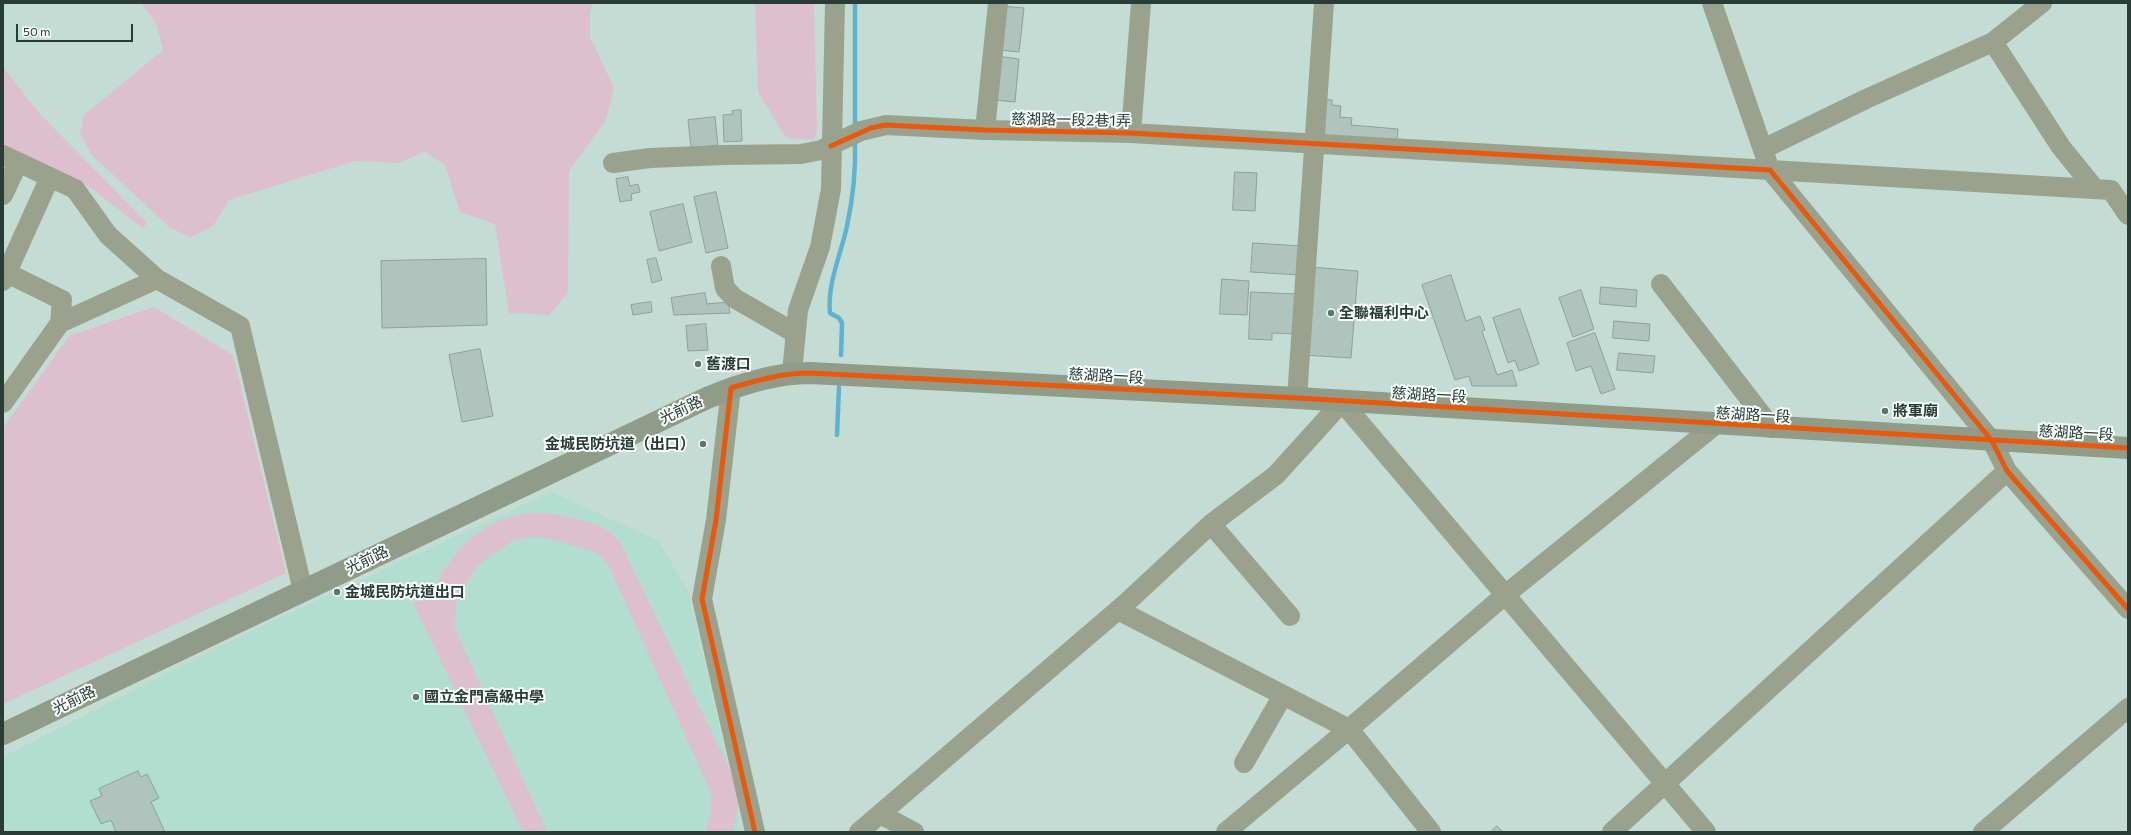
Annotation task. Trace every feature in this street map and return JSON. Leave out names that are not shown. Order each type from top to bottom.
[{"type":"main road","name":"慈湖路一段","points":[[731,388],[792,373],[1297,398],[1715,425],[2128,448]]},
{"type":"main road","name":"光前路","points":[[3,734],[675,413],[731,388]]},
{"type":"street","points":[[792,373],[795,334],[802,297],[811,275],[825,230],[831,189],[836,143],[835,3]]},
{"type":"street","points":[[985,130],[998,3]]},
{"type":"street","points":[[1131,133],[1141,3]]},
{"type":"street","points":[[1297,398],[1324,3]]},
{"type":"street","points":[[1712,3],[1770,170],[1992,441],[2007,471],[2128,609]]},
{"type":"street","points":[[1763,149],[1866,99],[1993,42],[2042,3]]},
{"type":"street","points":[[1993,42],[2061,147],[2111,190],[2128,215]]},
{"type":"street","name":"慈湖路一段2巷1弄","points":[[613,163],[650,158],[710,155],[801,154],[836,143],[861,131],[886,125],[985,130],[1131,133],[1314,145],[2111,190]]},
{"type":"street","points":[[3,195],[11,159],[75,189],[108,235],[157,279],[240,326],[303,591]]},
{"type":"street","points":[[50,177],[4,275],[62,300],[60,323]]},
{"type":"street","points":[[721,266],[727,292],[734,298],[795,334]]},
{"type":"street","points":[[3,403],[60,323],[157,279]]},
{"type":"street","points":[[1661,284],[1772,428]]},
{"type":"street","points":[[731,388],[716,520],[702,599],[755,832]]},
{"type":"street","points":[[859,832],[1118,610],[1211,524],[1276,475],[1342,402],[1706,832]]},
{"type":"street","points":[[1226,832],[1505,595],[1715,425]]},
{"type":"street","points":[[1612,832],[2007,471]]},
{"type":"street","points":[[1211,524],[1290,616]]},
{"type":"street","points":[[1118,610],[1349,729],[1431,832]]},
{"type":"street","points":[[1244,763],[1283,695]]},
{"type":"street","points":[[1983,832],[2128,708]]},
{"type":"street","points":[[880,814],[914,832]]},
{"type":"shaded area","points":[[141,3],[593,3],[590,13],[590,37],[614,88],[606,120],[569,171],[568,293],[549,315],[509,313],[495,224],[460,212],[445,165],[425,152],[398,163],[355,161],[229,200],[213,226],[191,237],[170,228],[92,155],[80,134],[84,115],[163,50],[156,23]]},
{"type":"shaded area","points":[[755,3],[814,3],[817,129],[814,140],[786,138],[758,92]]},
{"type":"shaded area","points":[[3,67],[40,114],[147,223],[143,228],[89,187],[3,146]]},
{"type":"shaded area","points":[[154,307],[233,355],[286,573],[3,704],[3,428],[69,336]]},
{"type":"shaded area","name":"國立金門高級中學","points":[[551,492],[659,541],[689,594],[743,832],[3,832],[3,757],[238,637]]},
{"type":"shaded area","points":[[547,513],[582,520],[599,526],[614,535],[620,543],[730,770],[736,787],[738,801],[737,815],[732,832],[706,832],[710,815],[711,793],[608,564],[596,552],[546,538],[530,537],[512,541],[478,565],[456,604],[455,629],[547,832],[523,832],[413,603],[432,595],[438,581],[455,555],[477,534],[504,519],[526,514]]},
{"type":"building","points":[[1002,6],[1024,8],[1019,52],[998,50]]},
{"type":"building","points":[[997,56],[1019,59],[1015,102],[993,100]]},
{"type":"building","points":[[1323,99],[1332,100],[1332,105],[1341,106],[1340,117],[1352,118],[1351,125],[1398,129],[1397,141],[1320,135]]},
{"type":"building","points":[[741,110],[742,141],[724,142],[723,115],[733,114],[732,111]]},
{"type":"building","points":[[715,117],[718,145],[691,148],[688,120]]},
{"type":"building","points":[[1235,172],[1257,173],[1255,211],[1233,210]]},
{"type":"building","points":[[628,177],[630,186],[638,184],[640,192],[631,194],[632,200],[620,202],[616,179]]},
{"type":"building","points":[[716,192],[728,248],[706,253],[694,197]]},
{"type":"building","points":[[683,204],[692,242],[659,251],[650,212]]},
{"type":"building","points":[[1253,243],[1301,246],[1299,275],[1251,272]]},
{"type":"building","points":[[656,258],[662,280],[652,283],[647,260]]},
{"type":"building","points":[[486,259],[487,325],[382,328],[381,261]]},
{"type":"building","name":"全聯福利中心","points":[[1311,267],[1358,271],[1351,358],[1304,355]]},
{"type":"building","points":[[1451,275],[1466,321],[1480,316],[1485,330],[1482,331],[1497,375],[1512,370],[1517,386],[1472,386],[1469,376],[1455,380],[1422,285]]},
{"type":"building","points":[[1222,279],[1249,281],[1247,315],[1220,314]]},
{"type":"building","points":[[1601,287],[1637,290],[1636,307],[1600,304]]},
{"type":"building","points":[[1581,290],[1594,329],[1573,337],[1559,298]]},
{"type":"building","points":[[1251,292],[1297,294],[1295,334],[1272,333],[1272,340],[1249,339]]},
{"type":"building","points":[[705,293],[707,304],[728,302],[730,313],[674,315],[671,298]]},
{"type":"building","points":[[651,302],[652,312],[633,315],[631,305]]},
{"type":"building","points":[[1520,309],[1539,364],[1519,371],[1515,360],[1508,363],[1493,318]]},
{"type":"building","points":[[1614,321],[1650,324],[1649,341],[1613,338]]},
{"type":"building","points":[[706,324],[708,350],[688,351],[686,326]]},
{"type":"building","points":[[1595,333],[1615,389],[1601,394],[1591,366],[1576,371],[1567,343]]},
{"type":"building","points":[[480,349],[493,416],[462,422],[449,355]]},
{"type":"building","points":[[1619,353],[1655,356],[1653,373],[1617,370]]},
{"type":"building","points":[[138,771],[141,777],[147,774],[159,798],[151,802],[165,832],[116,832],[111,820],[101,824],[90,801],[102,796],[99,789]]},
{"type":"building","points":[[1497,826],[1503,832],[1491,832]]},
{"type":"waterway","points":[[855,3],[855,129]]},
{"type":"waterway","points":[[841,355],[842,323],[839,318],[830,313],[830,302],[832,280],[847,226],[851,205],[854,183],[855,140]]},
{"type":"waterway","points":[[837,435],[839,387]]},
{"type":"cycle path","points":[[831,146],[871,128],[886,125],[985,130],[1131,133],[1770,170],[1992,441],[2007,471],[2128,609]]},
{"type":"cycle path","points":[[755,832],[702,599],[716,520],[731,388],[751,382],[780,376],[810,373],[1297,398],[2128,448]]},
{"type":"place","name":"全聯福利中心","points":[[1331,313]]},
{"type":"place","name":"舊渡口","points":[[698,364]]},
{"type":"place","name":"將軍廟","points":[[1885,411]]},
{"type":"place","name":"金城民防坑道（出口）","points":[[703,444]]},
{"type":"place","name":"金城民防坑道出口","points":[[337,592]]},
{"type":"place","name":"國立金門高級中學","points":[[416,697]]}]
